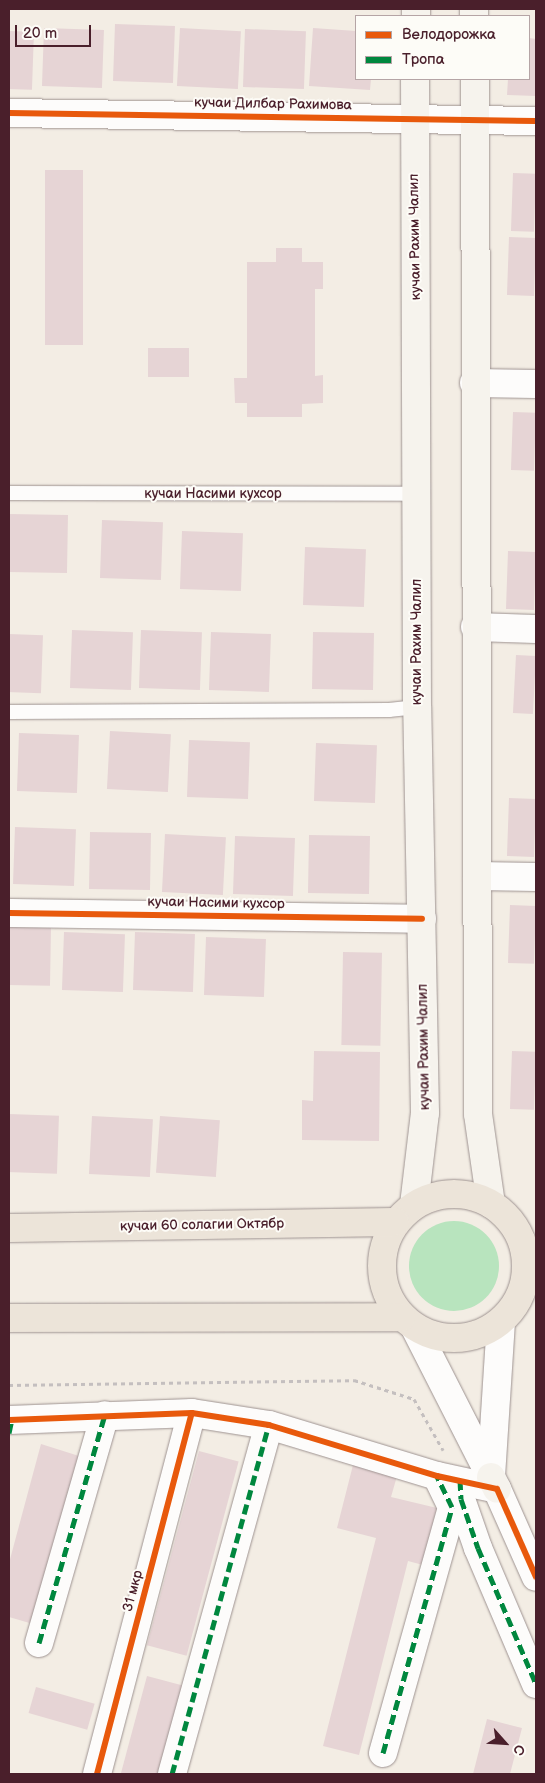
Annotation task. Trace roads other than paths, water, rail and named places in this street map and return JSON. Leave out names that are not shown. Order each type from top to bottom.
[{"type":"highway","points":[[452,1193],[472,1196],[491,1204],[524,1224],[522,1241],[526,1263],[524,1285],[518,1311],[481,1334],[459,1339],[436,1337],[408,1323],[389,1301],[381,1267],[386,1241],[405,1214],[432,1197],[452,1193]]},
{"type":"highway","name":"кучаи 60 солагии Октябр","points":[[9,1228],[405,1214]]},
{"type":"highway","points":[[9,1318],[408,1323]]},
{"type":"main road","name":"кучаи Рахим Чалил","points":[[405,1214],[425,1113],[417,707],[418,494],[415,80]]},
{"type":"main road","points":[[475,80],[474,383],[478,1114],[491,1204]]},
{"type":"street","name":"кучаи Дилбар Рахимова","points":[[9,113],[536,121]]},
{"type":"street","points":[[474,383],[536,384]]},
{"type":"street","points":[[476,627],[536,629]]},
{"type":"street","points":[[477,876],[536,877]]},
{"type":"street","name":"кучаи Насими кухсор","points":[[9,913],[422,918]]},
{"type":"street","points":[[494,1483],[518,1311]]},
{"type":"street","points":[[408,1323],[494,1483],[536,1577]]},
{"type":"street","points":[[10,1424],[105,1415],[192,1414],[269,1425],[448,1478],[494,1483]]},
{"type":"street","name":"31 мкр","points":[[97,1774],[192,1414]]},
{"type":"street","points":[[40,1643],[105,1415]]},
{"type":"street","points":[[172,1774],[269,1425]]},
{"type":"street","points":[[448,1478],[461,1500],[478,1548],[536,1684]]},
{"type":"street","points":[[383,1753],[452,1508],[448,1478]]},
{"type":"lane","name":"кучаи Насими кухсор","points":[[9,493],[418,494]]},
{"type":"lane","points":[[9,712],[389,710],[417,707]]}]
